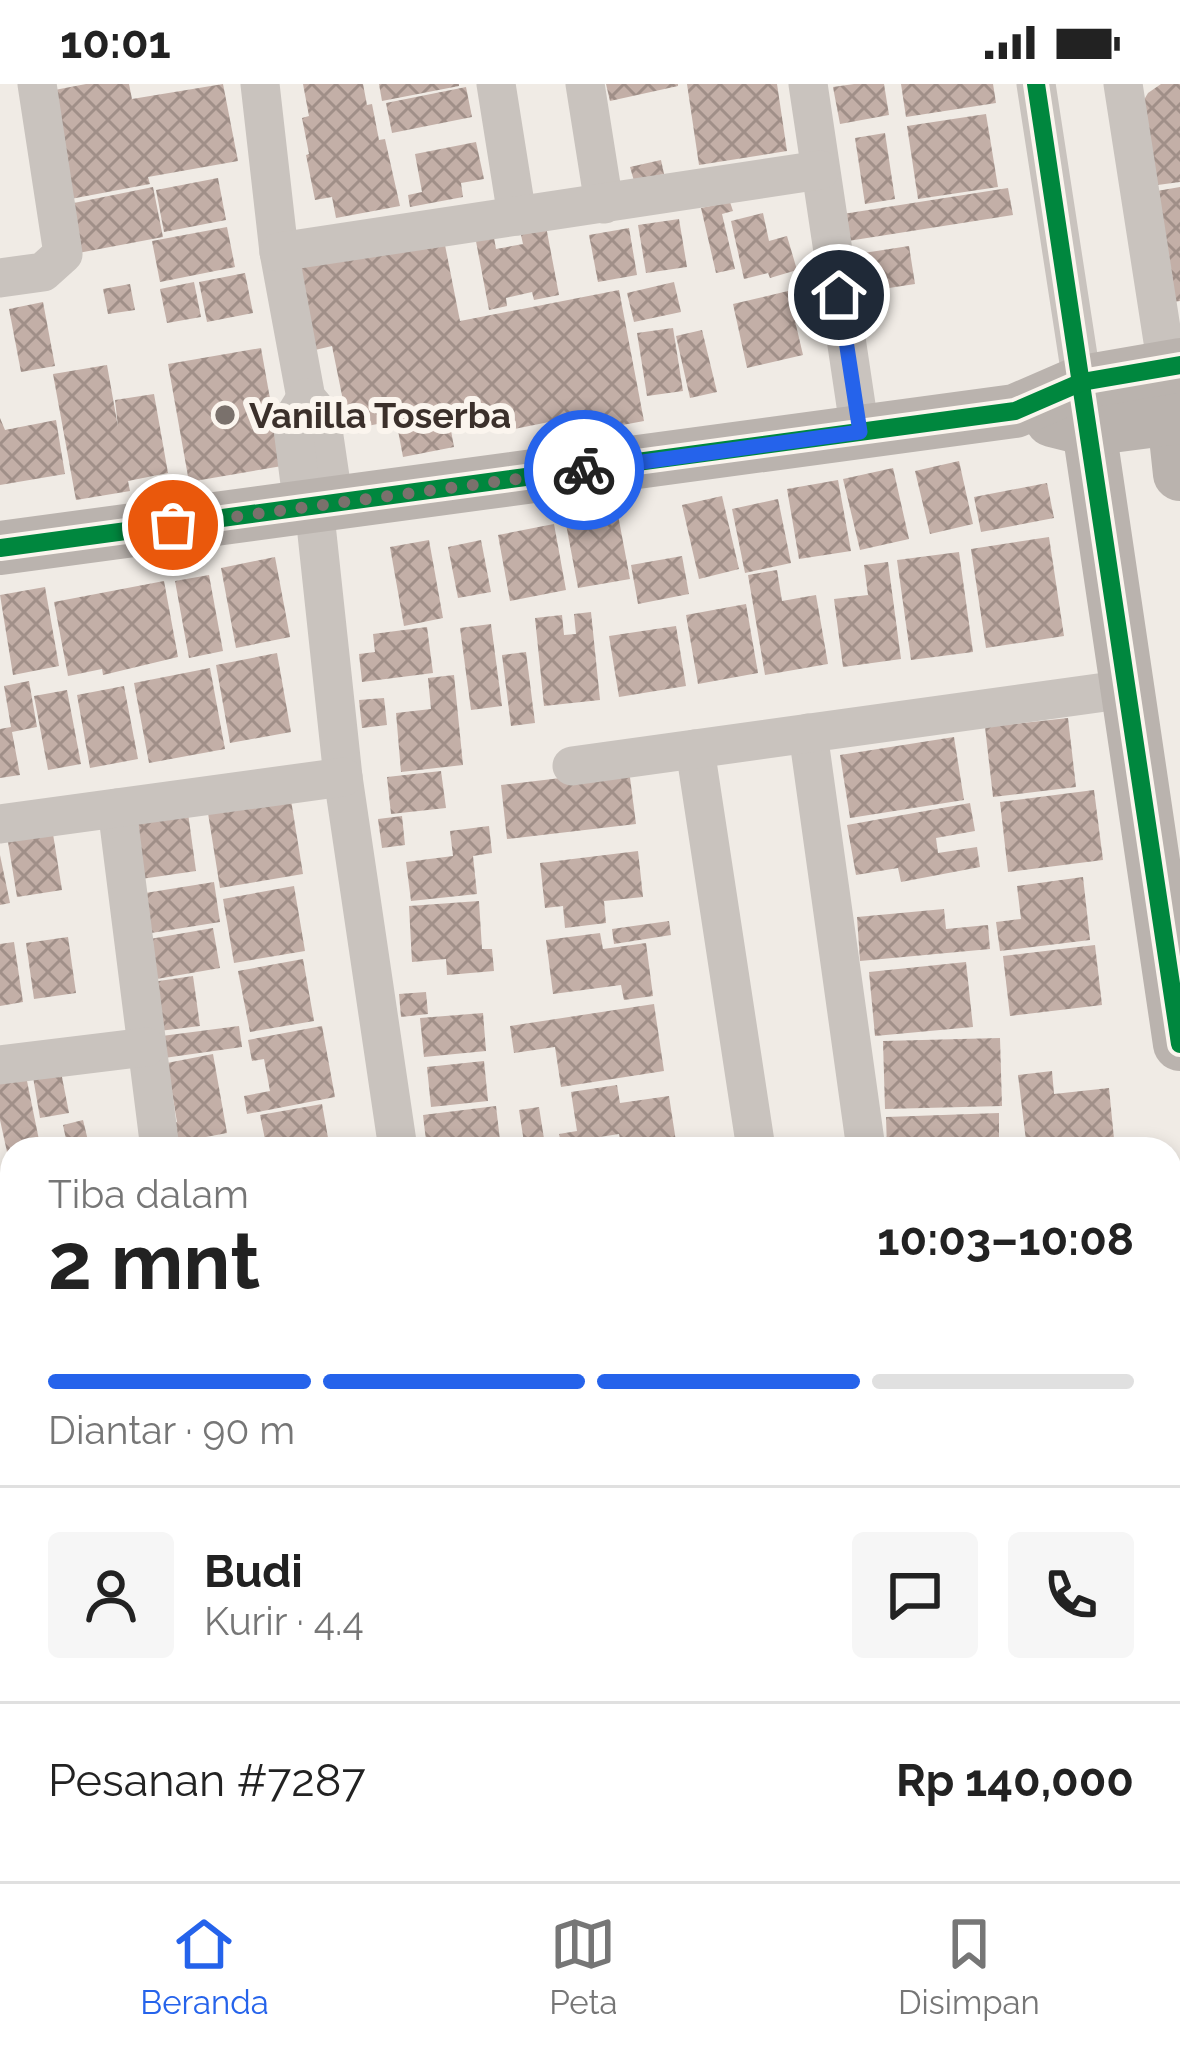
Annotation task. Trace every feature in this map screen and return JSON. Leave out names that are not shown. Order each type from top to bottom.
[{"type":"street","points":[[0,278],[44,272],[63,254],[37,84]]},
{"type":"street","points":[[260,84],[279,252],[306,398],[292,421],[317,506],[343,777],[396,1137]]},
{"type":"street","points":[[496,84],[518,216]]},
{"type":"street","points":[[584,84],[604,204]]},
{"type":"street","points":[[808,84],[860,432]]},
{"type":"street","points":[[1036,84],[1092,404],[1127,688],[1180,1044]]},
{"type":"street","points":[[1123,84],[1180,473]]},
{"type":"street","points":[[279,252],[820,170]]},
{"type":"street","points":[[0,548],[1168,393]]},
{"type":"street","points":[[572,766],[1127,688]]},
{"type":"street","points":[[808,733],[864,1137]]},
{"type":"street","points":[[695,749],[754,1137]]},
{"type":"street","points":[[0,824],[343,777]]},
{"type":"street","points":[[117,808],[158,1137]]},
{"type":"street","points":[[0,1065],[146,1047]]},
{"type":"building","points":[[86,84],[129,84],[132,99],[223,84],[238,161],[148,177],[150,184],[60,201],[39,93]]},
{"type":"building","points":[[303,84],[363,84],[379,140],[385,139],[400,206],[336,218],[332,197],[315,200],[302,118],[309,116]]},
{"type":"building","points":[[379,84],[459,84],[459,86],[382,101]]},
{"type":"building","points":[[606,84],[678,84],[678,86],[610,101]]},
{"type":"building","points":[[687,84],[777,84],[787,151],[699,165]]},
{"type":"building","points":[[884,84],[889,115],[840,124],[833,87]]},
{"type":"building","points":[[901,84],[993,84],[996,103],[906,117]]},
{"type":"building","points":[[1161,84],[1180,84],[1180,182],[1150,186],[1141,105]]},
{"type":"building","points":[[466,87],[472,117],[392,133],[386,103]]},
{"type":"building","points":[[986,114],[998,187],[918,199],[907,126]]},
{"type":"building","points":[[885,133],[895,199],[865,204],[855,138]]},
{"type":"building","points":[[476,142],[484,179],[461,183],[463,197],[410,207],[408,195],[422,192],[415,154]]},
{"type":"building","points":[[661,160],[664,174],[634,181],[630,167]]},
{"type":"building","points":[[218,178],[226,220],[164,232],[156,190]]},
{"type":"building","points":[[153,187],[163,237],[73,254],[64,205]]},
{"type":"building","points":[[1180,187],[1180,301],[1172,302],[1157,191]]},
{"type":"building","points":[[1008,188],[1013,215],[848,241],[843,214]]},
{"type":"building","points":[[730,202],[733,211],[722,214],[735,269],[716,273],[701,208]]},
{"type":"building","points":[[763,213],[769,241],[787,236],[797,270],[744,279],[731,221]]},
{"type":"building","points":[[679,219],[687,267],[646,273],[638,225]]},
{"type":"building","points":[[545,221],[559,295],[534,300],[532,292],[506,298],[507,306],[489,310],[475,236],[493,232],[496,249],[523,244],[519,226]]},
{"type":"building","points":[[227,227],[235,267],[160,282],[152,241]]},
{"type":"building","points":[[629,228],[637,275],[598,282],[589,235]]},
{"type":"building","points":[[444,240],[460,321],[619,290],[644,421],[552,438],[549,422],[494,433],[491,417],[450,425],[454,447],[403,457],[396,420],[349,430],[332,346],[315,350],[299,268]]},
{"type":"building","points":[[909,246],[915,284],[850,294],[844,256]]},
{"type":"building","points":[[245,273],[253,313],[207,322],[199,282]]},
{"type":"building","points":[[194,282],[201,317],[167,323],[160,289]]},
{"type":"building","points":[[674,282],[681,312],[634,322],[627,293]]},
{"type":"building","points":[[130,284],[135,310],[108,314],[103,289]]},
{"type":"building","points":[[788,291],[803,355],[747,368],[733,304]]},
{"type":"building","points":[[43,302],[55,366],[21,372],[9,309]]},
{"type":"building","points":[[673,328],[683,391],[647,396],[637,333]]},
{"type":"building","points":[[702,330],[717,392],[690,398],[676,336]]},
{"type":"building","name":"Vanilla Toserba","points":[[261,348],[282,466],[189,482],[168,364]]},
{"type":"building","points":[[107,365],[118,427],[115,400],[154,394],[168,473],[128,481],[130,491],[76,500],[53,374]]},
{"type":"building","points":[[0,418],[5,430],[56,420],[65,474],[0,485]]},
{"type":"building","points":[[959,461],[973,524],[930,534],[915,471]]},
{"type":"building","points":[[893,468],[909,539],[860,550],[843,479]]},
{"type":"building","points":[[838,480],[851,551],[799,559],[787,489]]},
{"type":"building","points":[[1047,483],[1054,518],[981,532],[974,497]]},
{"type":"building","points":[[722,496],[739,569],[699,579],[682,505]]},
{"type":"building","points":[[778,499],[791,563],[745,573],[732,509]]},
{"type":"building","points":[[618,515],[630,579],[578,588],[566,524]]},
{"type":"building","points":[[554,524],[566,590],[510,601],[498,535]]},
{"type":"building","points":[[1049,537],[1064,636],[986,648],[971,549]]},
{"type":"building","points":[[429,540],[443,618],[404,626],[390,547]]},
{"type":"building","points":[[481,540],[491,592],[458,598],[448,547]]},
{"type":"building","points":[[959,552],[973,652],[911,660],[897,560]]},
{"type":"building","points":[[682,556],[689,594],[638,604],[631,565]]},
{"type":"building","points":[[275,557],[290,637],[236,648],[221,568]]},
{"type":"building","points":[[888,562],[901,659],[843,667],[834,599],[868,595],[864,565]]},
{"type":"building","points":[[777,570],[782,601],[816,595],[828,664],[765,675],[748,575]]},
{"type":"building","points":[[209,575],[223,651],[189,658],[175,581]]},
{"type":"building","points":[[164,581],[178,657],[103,675],[102,669],[68,676],[54,602]]},
{"type":"building","points":[[45,587],[59,666],[13,675],[0,595]]},
{"type":"building","points":[[746,604],[758,673],[698,684],[686,615]]},
{"type":"building","points":[[591,612],[600,700],[544,706],[535,618],[562,615],[564,635],[576,634],[574,614]]},
{"type":"building","points":[[491,624],[502,706],[471,710],[460,628]]},
{"type":"building","points":[[676,626],[686,686],[619,697],[609,636]]},
{"type":"building","points":[[427,627],[433,673],[362,682],[359,654],[375,652],[373,634]]},
{"type":"building","points":[[526,652],[535,723],[511,726],[502,655]]},
{"type":"building","points":[[277,653],[291,732],[230,743],[216,665]]},
{"type":"building","points":[[210,668],[225,749],[149,763],[134,683]]},
{"type":"building","points":[[454,675],[463,765],[401,772],[396,713],[431,709],[428,678]]},
{"type":"building","points":[[29,681],[37,727],[12,732],[20,775],[0,778],[0,729],[11,727],[4,686]]},
{"type":"building","points":[[124,686],[138,759],[90,768],[77,695]]},
{"type":"building","points":[[67,690],[81,764],[48,770],[34,696]]},
{"type":"building","points":[[384,698],[387,725],[362,728],[359,700]]},
{"type":"building","points":[[1068,718],[1076,787],[993,797],[985,727]]},
{"type":"building","points":[[954,737],[964,800],[850,818],[840,755]]},
{"type":"building","points":[[629,770],[636,824],[507,839],[501,785]]},
{"type":"building","points":[[441,771],[446,808],[391,814],[387,777]]},
{"type":"building","points":[[1094,790],[1103,860],[1008,872],[1000,802]]},
{"type":"building","points":[[290,794],[303,874],[220,888],[207,807]]},
{"type":"building","points":[[970,803],[975,831],[936,838],[938,853],[977,847],[980,867],[901,882],[898,868],[856,875],[847,825]]},
{"type":"building","points":[[188,813],[196,871],[134,880],[126,822]]},
{"type":"building","points":[[402,816],[405,845],[382,848],[378,819]]},
{"type":"building","points":[[489,826],[492,853],[473,856],[477,894],[411,901],[406,862],[453,856],[450,831]]},
{"type":"building","points":[[53,834],[62,890],[17,897],[8,842]]},
{"type":"building","points":[[638,851],[643,897],[604,901],[606,923],[565,928],[563,906],[545,908],[540,863]]},
{"type":"building","points":[[0,855],[10,903],[0,905]]},
{"type":"building","points":[[1083,877],[1090,940],[1000,951],[996,922],[1021,919],[1017,886]]},
{"type":"building","points":[[214,882],[220,922],[145,934],[139,894]]},
{"type":"building","points":[[294,886],[305,951],[234,963],[223,899]]},
{"type":"building","points":[[479,901],[482,949],[492,949],[494,971],[447,975],[446,959],[412,962],[409,906]]},
{"type":"building","points":[[944,909],[946,929],[988,925],[990,949],[860,961],[857,917]]},
{"type":"building","points":[[669,921],[671,935],[614,944],[612,929]]},
{"type":"building","points":[[213,928],[220,968],[151,980],[144,940]]},
{"type":"building","points":[[600,933],[603,949],[646,943],[653,996],[624,1000],[621,985],[553,994],[546,940]]},
{"type":"building","points":[[68,937],[76,993],[34,999],[26,943]]},
{"type":"building","points":[[14,942],[23,1002],[0,1006],[0,944]]},
{"type":"building","points":[[1095,945],[1102,1005],[1010,1016],[1003,956]]},
{"type":"building","points":[[303,959],[314,1021],[250,1032],[238,971]]},
{"type":"building","points":[[966,962],[973,1027],[875,1036],[869,972]]},
{"type":"building","points":[[193,976],[200,1026],[151,1032],[145,983]]},
{"type":"building","points":[[426,992],[428,1014],[401,1017],[399,994]]},
{"type":"building","points":[[654,1004],[664,1071],[561,1087],[555,1047],[514,1053],[510,1026]]},
{"type":"building","points":[[483,1013],[486,1051],[424,1057],[420,1018]]},
{"type":"building","points":[[239,1026],[242,1047],[157,1059],[154,1037]]},
{"type":"building","points":[[322,1026],[335,1097],[247,1114],[244,1096],[270,1091],[264,1059],[252,1061],[248,1040]]},
{"type":"building","points":[[1000,1038],[1002,1106],[885,1109],[883,1041]]},
{"type":"building","points":[[213,1054],[227,1133],[162,1137],[160,1125],[177,1122],[167,1063]]},
{"type":"building","points":[[484,1061],[488,1101],[431,1107],[427,1067]]},
{"type":"building","points":[[1052,1071],[1054,1094],[1109,1088],[1114,1137],[1026,1137],[1018,1075]]},
{"type":"building","points":[[61,1072],[69,1113],[40,1118],[33,1077]]},
{"type":"building","points":[[26,1076],[38,1137],[4,1137],[0,1081]]},
{"type":"building","points":[[617,1085],[620,1103],[669,1096],[675,1137],[560,1137],[577,1131],[571,1092]]},
{"type":"building","points":[[322,1104],[328,1137],[265,1137],[260,1115]]},
{"type":"building","points":[[496,1106],[500,1137],[426,1137],[423,1115]]},
{"type":"building","points":[[539,1107],[544,1137],[523,1137],[519,1110]]},
{"type":"building","points":[[999,1113],[999,1137],[887,1137],[886,1117]]},
{"type":"building","points":[[83,1120],[87,1137],[66,1137],[63,1125]]},
{"type":"cycle path","points":[[1036,84],[1180,1044]]},
{"type":"cycle path","points":[[0,548],[1015,411],[1082,382],[1180,365]]},
{"type":"way so far","points":[[173,525],[584,470]]},
{"type":"place","name":"Vanilla Toserba","points":[[225,415]]},
{"type":"route","points":[[584,470],[860,432],[839,295]]}]
